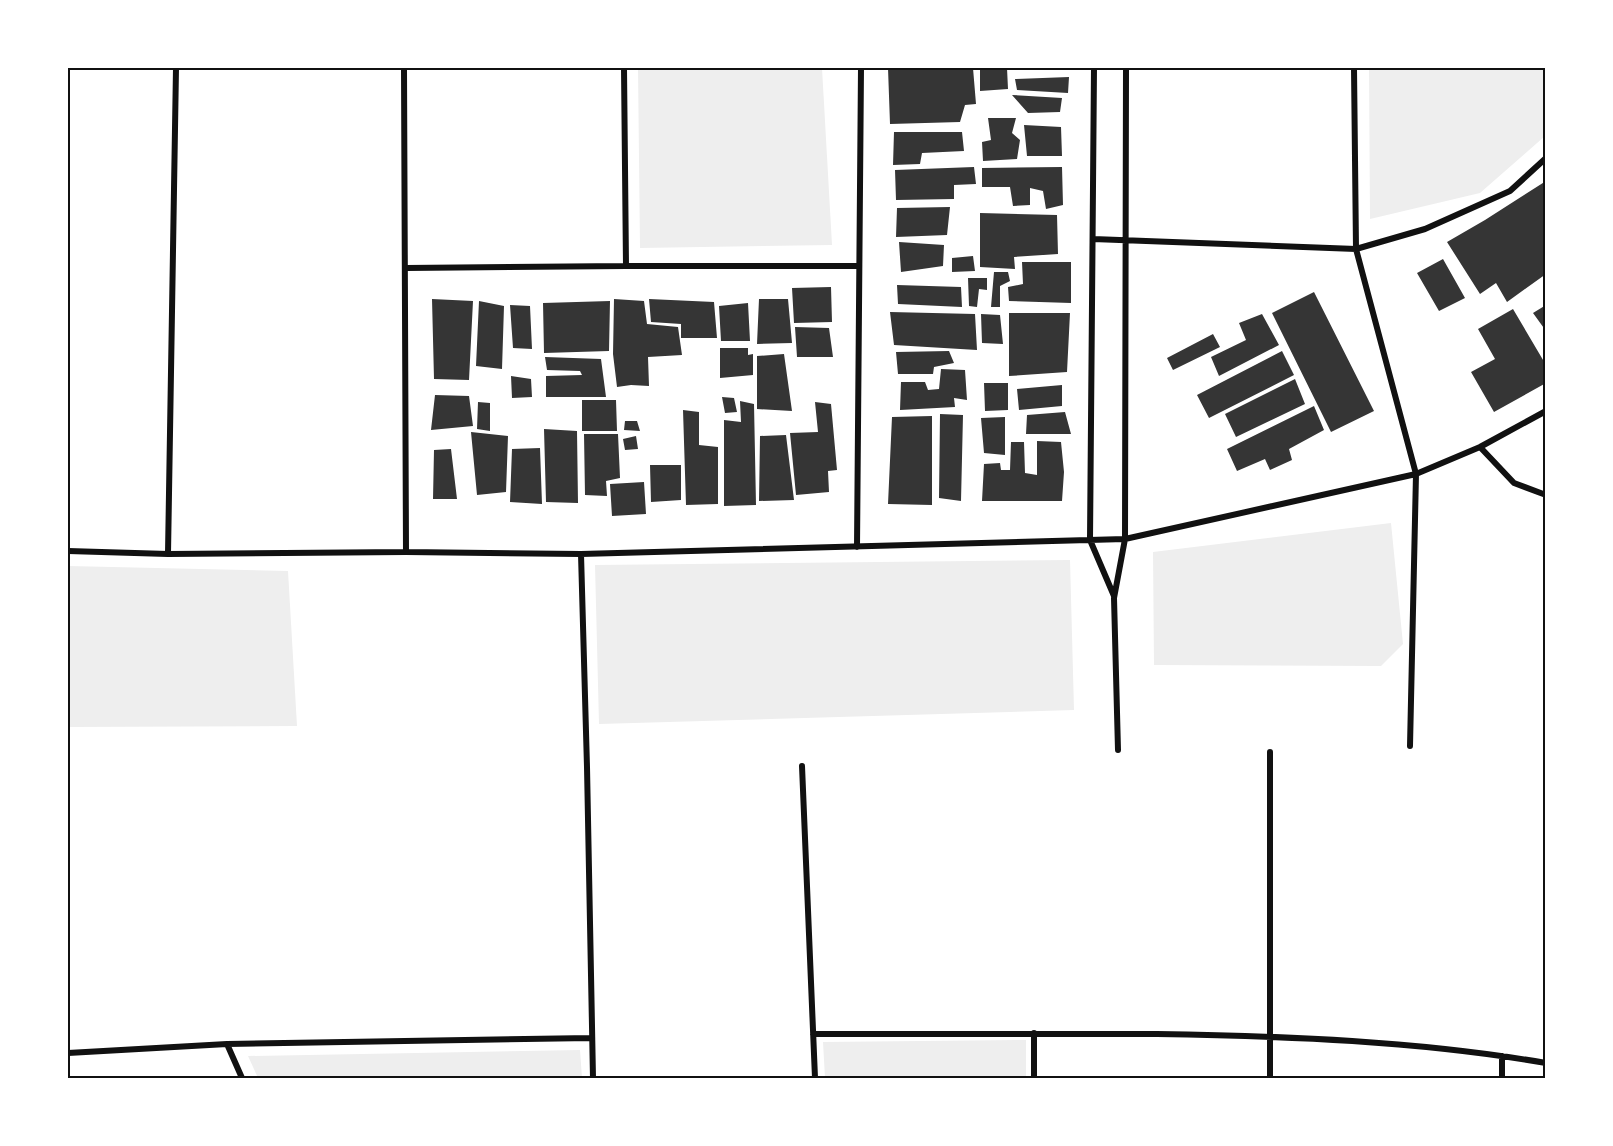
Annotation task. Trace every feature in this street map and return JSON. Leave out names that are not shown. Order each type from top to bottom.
[{"type":"street","points":[[168,554],[176,68]]},
{"type":"street","points":[[404,68],[406,552]]},
{"type":"street","points":[[624,68],[626,266]]},
{"type":"street","points":[[857,547],[861,68]]},
{"type":"street","points":[[1094,68],[1090,540],[1114,597]]},
{"type":"street","points":[[1119,750],[1114,597],[1125,539],[1126,68]]},
{"type":"street","points":[[1354,68],[1356,249],[1416,474],[1410,746]]},
{"type":"street","points":[[1093,239],[1356,249],[1425,229],[1510,191],[1545,158]]},
{"type":"street","points":[[406,268],[859,266]]},
{"type":"street","points":[[68,552],[581,554],[1125,539],[1416,474],[1479,447],[1545,411]]},
{"type":"street","points":[[1479,447],[1514,483],[1545,495]]},
{"type":"street","points":[[581,554],[593,1078]]},
{"type":"street","points":[[1270,752],[1270,1078]]},
{"type":"street","points":[[802,766],[815,1078]]},
{"type":"street","points":[[1034,1033],[1034,1078]]},
{"type":"street","points":[[813,1034],[1034,1033],[1271,1036],[1462,1050],[1545,1063]]},
{"type":"street","points":[[68,1053],[226,1044],[591,1038]]},
{"type":"street","points":[[226,1044],[243,1078]]},
{"type":"street","points":[[1502,1056],[1502,1078]]},
{"type":"shaded area","points":[[638,68],[822,68],[832,245],[640,248]]},
{"type":"shaded area","points":[[1369,68],[1545,68],[1545,136],[1480,193],[1370,219]]},
{"type":"shaded area","points":[[1391,523],[1403,644],[1381,666],[1154,665],[1153,552]]},
{"type":"shaded area","points":[[1070,560],[1074,710],[599,724],[595,565]]},
{"type":"shaded area","points":[[68,566],[288,571],[297,726],[68,727]]},
{"type":"shaded area","points":[[1026,1040],[1026,1078],[825,1078],[823,1042]]},
{"type":"shaded area","points":[[580,1050],[582,1078],[258,1078],[248,1056]]},
{"type":"building","points":[[888,68],[973,68],[976,104],[965,105],[960,122],[890,124]]},
{"type":"building","points":[[980,68],[1007,68],[1008,89],[980,91]]},
{"type":"building","points":[[1069,77],[1068,93],[1017,90],[1015,79]]},
{"type":"building","points":[[1012,95],[1062,98],[1060,112],[1028,113]]},
{"type":"building","points":[[988,118],[1016,118],[1012,133],[1020,140],[1017,159],[983,161],[982,142],[991,140]]},
{"type":"building","points":[[1024,125],[1061,127],[1062,156],[1027,156]]},
{"type":"building","points":[[894,132],[962,132],[964,151],[922,153],[920,164],[893,165]]},
{"type":"building","points":[[974,167],[976,184],[954,185],[954,199],[896,200],[895,170]]},
{"type":"building","points":[[1062,167],[1063,205],[1046,209],[1043,191],[1030,188],[1030,205],[1013,206],[1010,187],[982,187],[982,168]]},
{"type":"building","points":[[1546,181],[1546,274],[1507,302],[1496,283],[1480,294],[1447,242]]},
{"type":"building","points":[[950,207],[947,235],[896,237],[897,208]]},
{"type":"building","points":[[980,213],[1057,215],[1058,254],[1014,257],[1015,269],[980,267]]},
{"type":"building","points":[[899,242],[944,245],[943,266],[901,272]]},
{"type":"building","points":[[973,256],[975,271],[952,272],[952,258]]},
{"type":"building","points":[[1443,259],[1465,298],[1439,311],[1417,273]]},
{"type":"building","points":[[1022,262],[1071,262],[1071,303],[1009,301],[1008,287],[1023,284]]},
{"type":"building","points":[[994,272],[1008,272],[1010,281],[1000,286],[1000,307],[991,307]]},
{"type":"building","points":[[968,278],[987,278],[987,290],[979,289],[977,307],[969,306]]},
{"type":"building","points":[[897,285],[961,287],[962,307],[898,304]]},
{"type":"building","points":[[831,287],[832,322],[794,323],[792,288]]},
{"type":"building","points":[[1314,292],[1374,411],[1331,432],[1272,313]]},
{"type":"building","points":[[432,299],[473,301],[469,380],[434,379]]},
{"type":"building","points":[[614,299],[644,301],[647,324],[678,327],[682,355],[648,357],[649,386],[617,387],[613,354]]},
{"type":"building","points":[[649,299],[714,302],[717,338],[681,338],[681,324],[651,322]]},
{"type":"building","points":[[759,299],[788,299],[792,343],[757,344]]},
{"type":"building","points":[[479,301],[504,306],[502,369],[476,366]]},
{"type":"building","points":[[610,301],[609,351],[544,353],[543,303]]},
{"type":"building","points":[[748,303],[750,341],[721,341],[719,306]]},
{"type":"building","points":[[510,305],[530,306],[532,349],[513,348]]},
{"type":"building","points":[[1546,305],[1546,331],[1533,313]]},
{"type":"building","points":[[1513,309],[1546,365],[1546,383],[1494,412],[1471,372],[1495,359],[1478,329]]},
{"type":"building","points":[[890,312],[975,314],[977,350],[894,345]]},
{"type":"building","points":[[1009,313],[1070,313],[1067,372],[1009,376]]},
{"type":"building","points":[[981,314],[1000,315],[1003,344],[982,343]]},
{"type":"building","points":[[1262,314],[1279,345],[1219,376],[1211,357],[1246,340],[1239,323]]},
{"type":"building","points":[[795,327],[829,328],[833,357],[797,357]]},
{"type":"building","points":[[1213,334],[1220,347],[1173,370],[1167,358]]},
{"type":"building","points":[[720,348],[748,348],[748,355],[753,354],[753,375],[720,378]]},
{"type":"building","points":[[949,351],[954,363],[934,367],[933,374],[898,374],[896,352]]},
{"type":"building","points":[[1282,351],[1294,375],[1209,418],[1197,395]]},
{"type":"building","points":[[784,354],[792,411],[757,409],[757,356]]},
{"type":"building","points":[[545,357],[601,359],[606,397],[546,397],[546,376],[582,375],[580,371],[547,370]]},
{"type":"building","points":[[941,369],[965,370],[967,400],[954,398],[955,407],[900,410],[901,382],[925,382],[928,390],[939,389]]},
{"type":"building","points":[[511,376],[531,379],[532,397],[512,398]]},
{"type":"building","points":[[1295,379],[1305,404],[1236,437],[1225,414]]},
{"type":"building","points":[[984,383],[1008,383],[1008,410],[985,411]]},
{"type":"building","points":[[1062,385],[1062,406],[1019,410],[1017,389]]},
{"type":"building","points":[[435,395],[469,396],[473,426],[431,430]]},
{"type":"building","points":[[722,397],[734,398],[737,412],[725,413]]},
{"type":"building","points":[[582,400],[616,400],[617,431],[582,431]]},
{"type":"building","points":[[740,401],[754,404],[756,505],[724,506],[724,420],[741,422]]},
{"type":"building","points":[[478,402],[490,403],[490,431],[477,429]]},
{"type":"building","points":[[815,402],[831,404],[837,470],[828,471],[829,492],[796,495],[790,433],[818,432]]},
{"type":"building","points":[[1314,406],[1324,430],[1289,449],[1292,460],[1270,470],[1265,459],[1237,471],[1227,449]]},
{"type":"building","points":[[683,410],[699,412],[699,445],[718,447],[718,504],[686,505]]},
{"type":"building","points":[[1065,412],[1071,434],[1026,434],[1027,415]]},
{"type":"building","points":[[940,414],[963,415],[961,501],[939,498]]},
{"type":"building","points":[[932,416],[932,505],[888,504],[892,417]]},
{"type":"building","points":[[1005,417],[1005,455],[984,453],[981,418]]},
{"type":"building","points":[[625,421],[637,421],[640,431],[624,430]]},
{"type":"building","points":[[544,429],[577,431],[578,503],[546,502]]},
{"type":"building","points":[[471,432],[508,436],[506,492],[477,495]]},
{"type":"building","points":[[584,434],[618,434],[620,478],[606,481],[607,496],[585,495]]},
{"type":"building","points":[[786,435],[794,500],[759,501],[760,436]]},
{"type":"building","points":[[636,436],[638,449],[625,450],[623,439]]},
{"type":"building","points":[[1037,441],[1061,442],[1064,472],[1062,501],[982,501],[984,464],[1000,463],[1001,470],[1010,470],[1011,442],[1024,442],[1025,473],[1037,475]]},
{"type":"building","points":[[540,448],[542,504],[510,502],[512,449]]},
{"type":"building","points":[[451,449],[457,499],[433,499],[434,450]]},
{"type":"building","points":[[650,465],[681,465],[681,500],[651,502]]},
{"type":"building","points":[[644,482],[646,514],[612,516],[610,484]]}]
